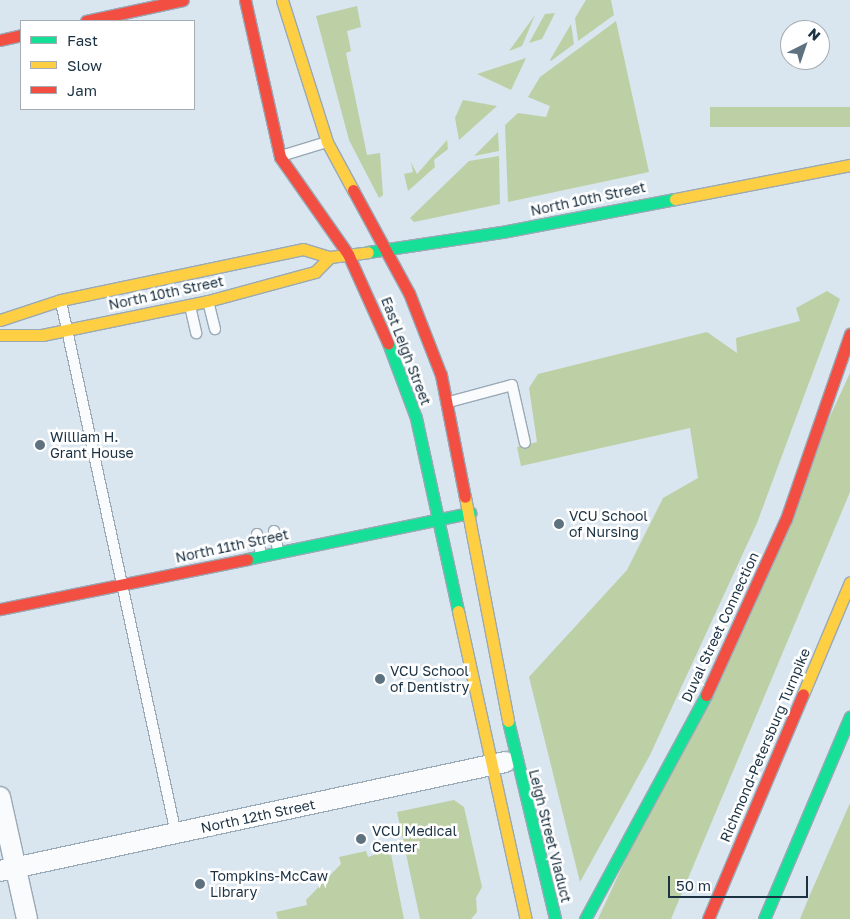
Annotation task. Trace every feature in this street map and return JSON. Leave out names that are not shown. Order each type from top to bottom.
[{"type":"main road","points":[[91,20],[183,0]]},
{"type":"main road","name":"East Leigh Street","points":[[245,0],[280,157],[348,254],[404,378],[438,519],[491,766]]},
{"type":"main road","name":"East Leigh Street","points":[[282,0],[327,142],[420,316],[449,402],[516,760]]},
{"type":"main road","points":[[0,40],[20,35]]},
{"type":"main road","name":"North 10th Street","points":[[0,320],[61,300],[303,249],[330,257],[384,247],[502,232],[680,196],[850,165]]},
{"type":"main road","name":"North 10th Street","points":[[0,335],[68,329],[208,301],[315,272],[330,257]]},
{"type":"main road","points":[[189,305],[194,288],[214,268]]},
{"type":"main road","name":"Duval Street Connection","points":[[586,919],[668,772],[740,624],[786,519],[850,334]]},
{"type":"main road","name":"North 11th Street","points":[[0,609],[470,513]]},
{"type":"main road","name":"Richmond-Petersburg Turnpike","points":[[707,919],[850,582]]},
{"type":"main road","points":[[764,919],[850,716]]},
{"type":"main road","name":"Leigh Street Viaduct","points":[[516,760],[555,919]]},
{"type":"main road","points":[[491,766],[526,919]]},
{"type":"street","name":"North 12th Street","points":[[8,869],[516,760]]},
{"type":"street","points":[[0,797],[8,869],[27,919]]},
{"type":"lane","points":[[280,157],[327,142]]},
{"type":"lane","points":[[61,300],[125,583],[176,834]]},
{"type":"lane","points":[[208,301],[215,329]]},
{"type":"lane","points":[[189,305],[196,333]]},
{"type":"lane","points":[[449,402],[512,385],[525,444]]},
{"type":"lane","points":[[274,530],[278,551]]},
{"type":"lane","points":[[257,534],[261,555]]},
{"type":"green space","points":[[586,0],[611,0],[614,15],[578,41],[575,18]]},
{"type":"green space","points":[[357,6],[361,27],[347,31],[351,51],[346,53],[367,155],[380,153],[383,195],[379,198],[349,140],[316,16]]},
{"type":"green space","points":[[555,13],[542,39],[529,43],[545,14]]},
{"type":"green space","points":[[535,15],[522,46],[509,51]]},
{"type":"green space","points":[[616,21],[649,172],[508,202],[505,125],[518,113],[546,117],[550,106],[528,97],[540,77]]},
{"type":"green space","points":[[571,24],[574,44],[551,61],[550,60]]},
{"type":"green space","points":[[526,58],[511,90],[477,74]]},
{"type":"green space","points":[[463,100],[497,106],[459,140],[455,118]]},
{"type":"green space","points":[[710,107],[850,107],[850,127],[710,127]]},
{"type":"green space","points":[[498,132],[499,151],[474,156]]},
{"type":"green space","points":[[447,140],[448,149],[434,160],[435,167],[408,191],[404,174],[413,172],[411,162],[417,174]]},
{"type":"green space","points":[[499,156],[500,204],[414,222],[410,218],[469,161]]},
{"type":"green space","points":[[827,291],[840,299],[757,523],[650,755],[580,882],[529,677],[627,570],[663,498],[698,478],[690,428],[521,466],[517,447],[537,442],[529,388],[538,374],[707,332],[737,353],[736,338],[800,321],[796,308]]},
{"type":"green space","points":[[850,373],[850,492],[671,919],[598,919]]},
{"type":"green space","points":[[454,800],[464,807],[482,887],[476,898],[477,912],[471,919],[420,919],[397,812]]},
{"type":"green space","points":[[850,803],[850,919],[800,919],[809,897]]},
{"type":"green space","points":[[390,849],[404,919],[278,919],[276,912],[307,905],[306,900],[341,864],[339,857],[366,851],[368,857]]},
{"type":"traffic: fast","points":[[368,252],[502,232],[675,199]]},
{"type":"traffic: fast","points":[[388,343],[416,418],[458,611]]},
{"type":"traffic: fast","points":[[247,559],[470,513]]},
{"type":"traffic: fast","points":[[585,919],[706,695]]},
{"type":"traffic: fast","points":[[764,919],[850,716]]},
{"type":"traffic: fast","points":[[508,721],[555,919]]},
{"type":"traffic: slow","points":[[282,0],[327,142],[353,190]]},
{"type":"traffic: slow","points":[[675,199],[850,165]]},
{"type":"traffic: slow","points":[[0,320],[61,300],[303,249],[330,257],[368,252]]},
{"type":"traffic: slow","points":[[0,335],[42,335],[208,301],[315,272],[330,257]]},
{"type":"traffic: slow","points":[[465,497],[508,721]]},
{"type":"traffic: slow","points":[[803,694],[850,582]]},
{"type":"traffic: slow","points":[[458,611],[526,919]]},
{"type":"traffic: jam","points":[[91,20],[183,0]]},
{"type":"traffic: jam","points":[[245,0],[280,157],[348,254],[388,343]]},
{"type":"traffic: jam","points":[[0,40],[20,35]]},
{"type":"traffic: jam","points":[[353,190],[409,293],[441,375],[465,497]]},
{"type":"traffic: jam","points":[[706,695],[786,519],[850,334]]},
{"type":"traffic: jam","points":[[0,609],[247,559]]},
{"type":"traffic: jam","points":[[708,919],[803,694]]},
{"type":"place","name":"William H. Grant House","points":[[40,445]]},
{"type":"place","name":"VCU School of Nursing","points":[[559,524]]},
{"type":"place","name":"VCU School of Dentistry","points":[[380,679]]},
{"type":"place","name":"VCU Medical Center","points":[[361,839]]},
{"type":"place","name":"Tompkins-McCaw Library","points":[[200,884]]}]
